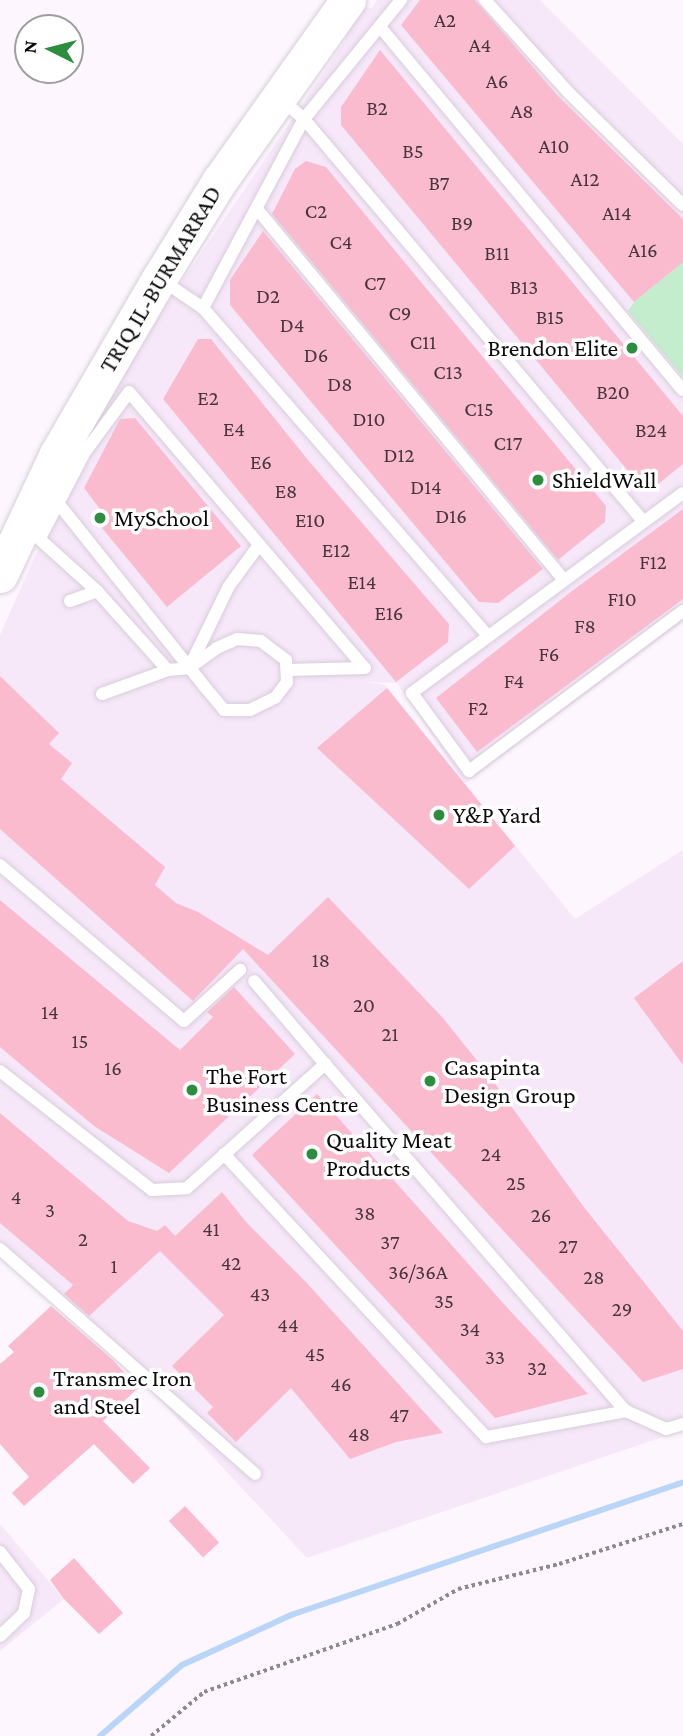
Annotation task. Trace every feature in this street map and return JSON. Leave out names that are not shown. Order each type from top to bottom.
[{"type":"street","name":"TRIQ IL-BURMARRAD","points":[[0,575],[31,533],[159,279],[220,180],[292,108],[348,0]]},
{"type":"lane","points":[[203,308],[257,209],[292,108],[381,28],[401,0]]},
{"type":"lane","points":[[485,0],[568,92],[683,205]]},
{"type":"lane","points":[[381,28],[683,390]]},
{"type":"lane","points":[[292,108],[643,521]]},
{"type":"lane","points":[[257,209],[564,580]]},
{"type":"lane","points":[[159,279],[203,308],[487,635]]},
{"type":"lane","points":[[103,694],[168,670],[190,668],[218,648],[237,639],[261,641],[286,660],[287,682],[275,698],[250,710],[224,710],[190,668],[50,494],[129,392],[365,668],[287,670]]},
{"type":"lane","points":[[683,493],[412,692],[469,771],[683,611]]},
{"type":"lane","points":[[31,533],[97,591],[168,670]]},
{"type":"lane","points":[[190,668],[229,586],[259,545]]},
{"type":"lane","points":[[70,601],[97,591]]},
{"type":"lane","points":[[0,865],[184,1021],[240,970]]},
{"type":"lane","points":[[254,981],[626,1411],[666,1429],[683,1424]]},
{"type":"lane","points":[[0,1071],[152,1190],[187,1188],[325,1064]]},
{"type":"lane","points":[[224,1154],[486,1437],[626,1411]]},
{"type":"lane","points":[[0,1250],[255,1474]]},
{"type":"lane","points":[[0,1552],[29,1589],[24,1613],[0,1636]]},
{"type":"path","points":[[151,1736],[204,1692],[397,1624],[458,1589],[559,1564],[683,1524]]},
{"type":"shaded area","points":[[377,0],[540,0],[683,144],[683,622],[465,784],[575,919],[683,850],[683,1430],[307,1558],[147,1386],[0,1249],[0,635],[111,386],[345,41],[346,28],[362,7],[372,8]],"holes":[[[366,682],[397,683],[463,781],[385,685]]]},
{"type":"shaded area","points":[[0,1524],[64,1599],[0,1651]]},
{"type":"green space","points":[[683,262],[683,377],[628,311],[634,302]]},
{"type":"building","points":[[420,0],[475,0],[557,95],[683,219],[683,262],[634,302],[401,25]]},
{"type":"building","points":[[380,50],[683,416],[683,464],[657,485],[638,483],[341,125],[341,107]]},
{"type":"building","points":[[306,161],[326,167],[606,506],[605,522],[558,560],[272,214],[295,169]]},
{"type":"building","points":[[263,231],[543,569],[498,603],[479,602],[230,305],[230,280]]},
{"type":"building","points":[[198,339],[211,339],[308,460],[449,624],[448,642],[396,682],[163,399]]},
{"type":"building","points":[[135,418],[241,546],[167,607],[98,523],[106,517],[84,488],[120,419]]},
{"type":"building","points":[[683,509],[683,599],[477,752],[436,698],[572,591]]},
{"type":"building","points":[[0,676],[59,733],[49,744],[72,763],[61,779],[165,867],[155,885],[176,903],[198,912],[268,955],[328,897],[443,1018],[491,1078],[583,1206],[683,1331],[683,1369],[643,1382],[243,949],[193,1001],[0,829]]},
{"type":"building","name":"Y&P Yard","points":[[387,688],[515,846],[469,889],[317,748]]},
{"type":"building","points":[[0,900],[180,1050],[213,1017],[207,1012],[234,987],[295,1054],[169,1173],[94,1126],[0,1047]]},
{"type":"building","points":[[683,961],[683,1065],[634,998]]},
{"type":"building","points":[[317,1094],[588,1394],[495,1418],[252,1155]]},
{"type":"building","points":[[0,1113],[128,1221],[157,1231],[165,1225],[175,1236],[222,1192],[247,1223],[305,1281],[443,1433],[396,1442],[350,1459],[291,1388],[236,1442],[207,1413],[213,1407],[172,1366],[224,1315],[160,1251],[89,1316],[64,1294],[73,1285],[0,1223]]},
{"type":"building","name":"Transmec Iron and Steel","points":[[51,1306],[113,1360],[138,1388],[103,1421],[150,1468],[133,1484],[94,1444],[24,1506],[12,1493],[29,1477],[0,1444],[0,1364],[14,1352],[8,1346]]},
{"type":"building","points":[[185,1506],[219,1543],[203,1558],[169,1521]]},
{"type":"building","points":[[74,1558],[123,1613],[99,1634],[64,1599],[50,1580]]},
{"type":"waterway","points":[[100,1736],[182,1665],[291,1615],[683,1482]]},
{"type":"place","name":"Brendon Elite","points":[[632,348]]},
{"type":"place","name":"ShieldWall","points":[[538,480]]},
{"type":"place","name":"MySchool","points":[[100,518]]},
{"type":"place","name":"Y&P Yard","points":[[439,815]]},
{"type":"place","name":"Casapinta Design Group","points":[[430,1081]]},
{"type":"place","name":"The Fort Business Centre","points":[[192,1090]]},
{"type":"place","name":"Quality Meat Products","points":[[312,1154]]},
{"type":"place","name":"Transmec Iron and Steel","points":[[39,1392]]}]
